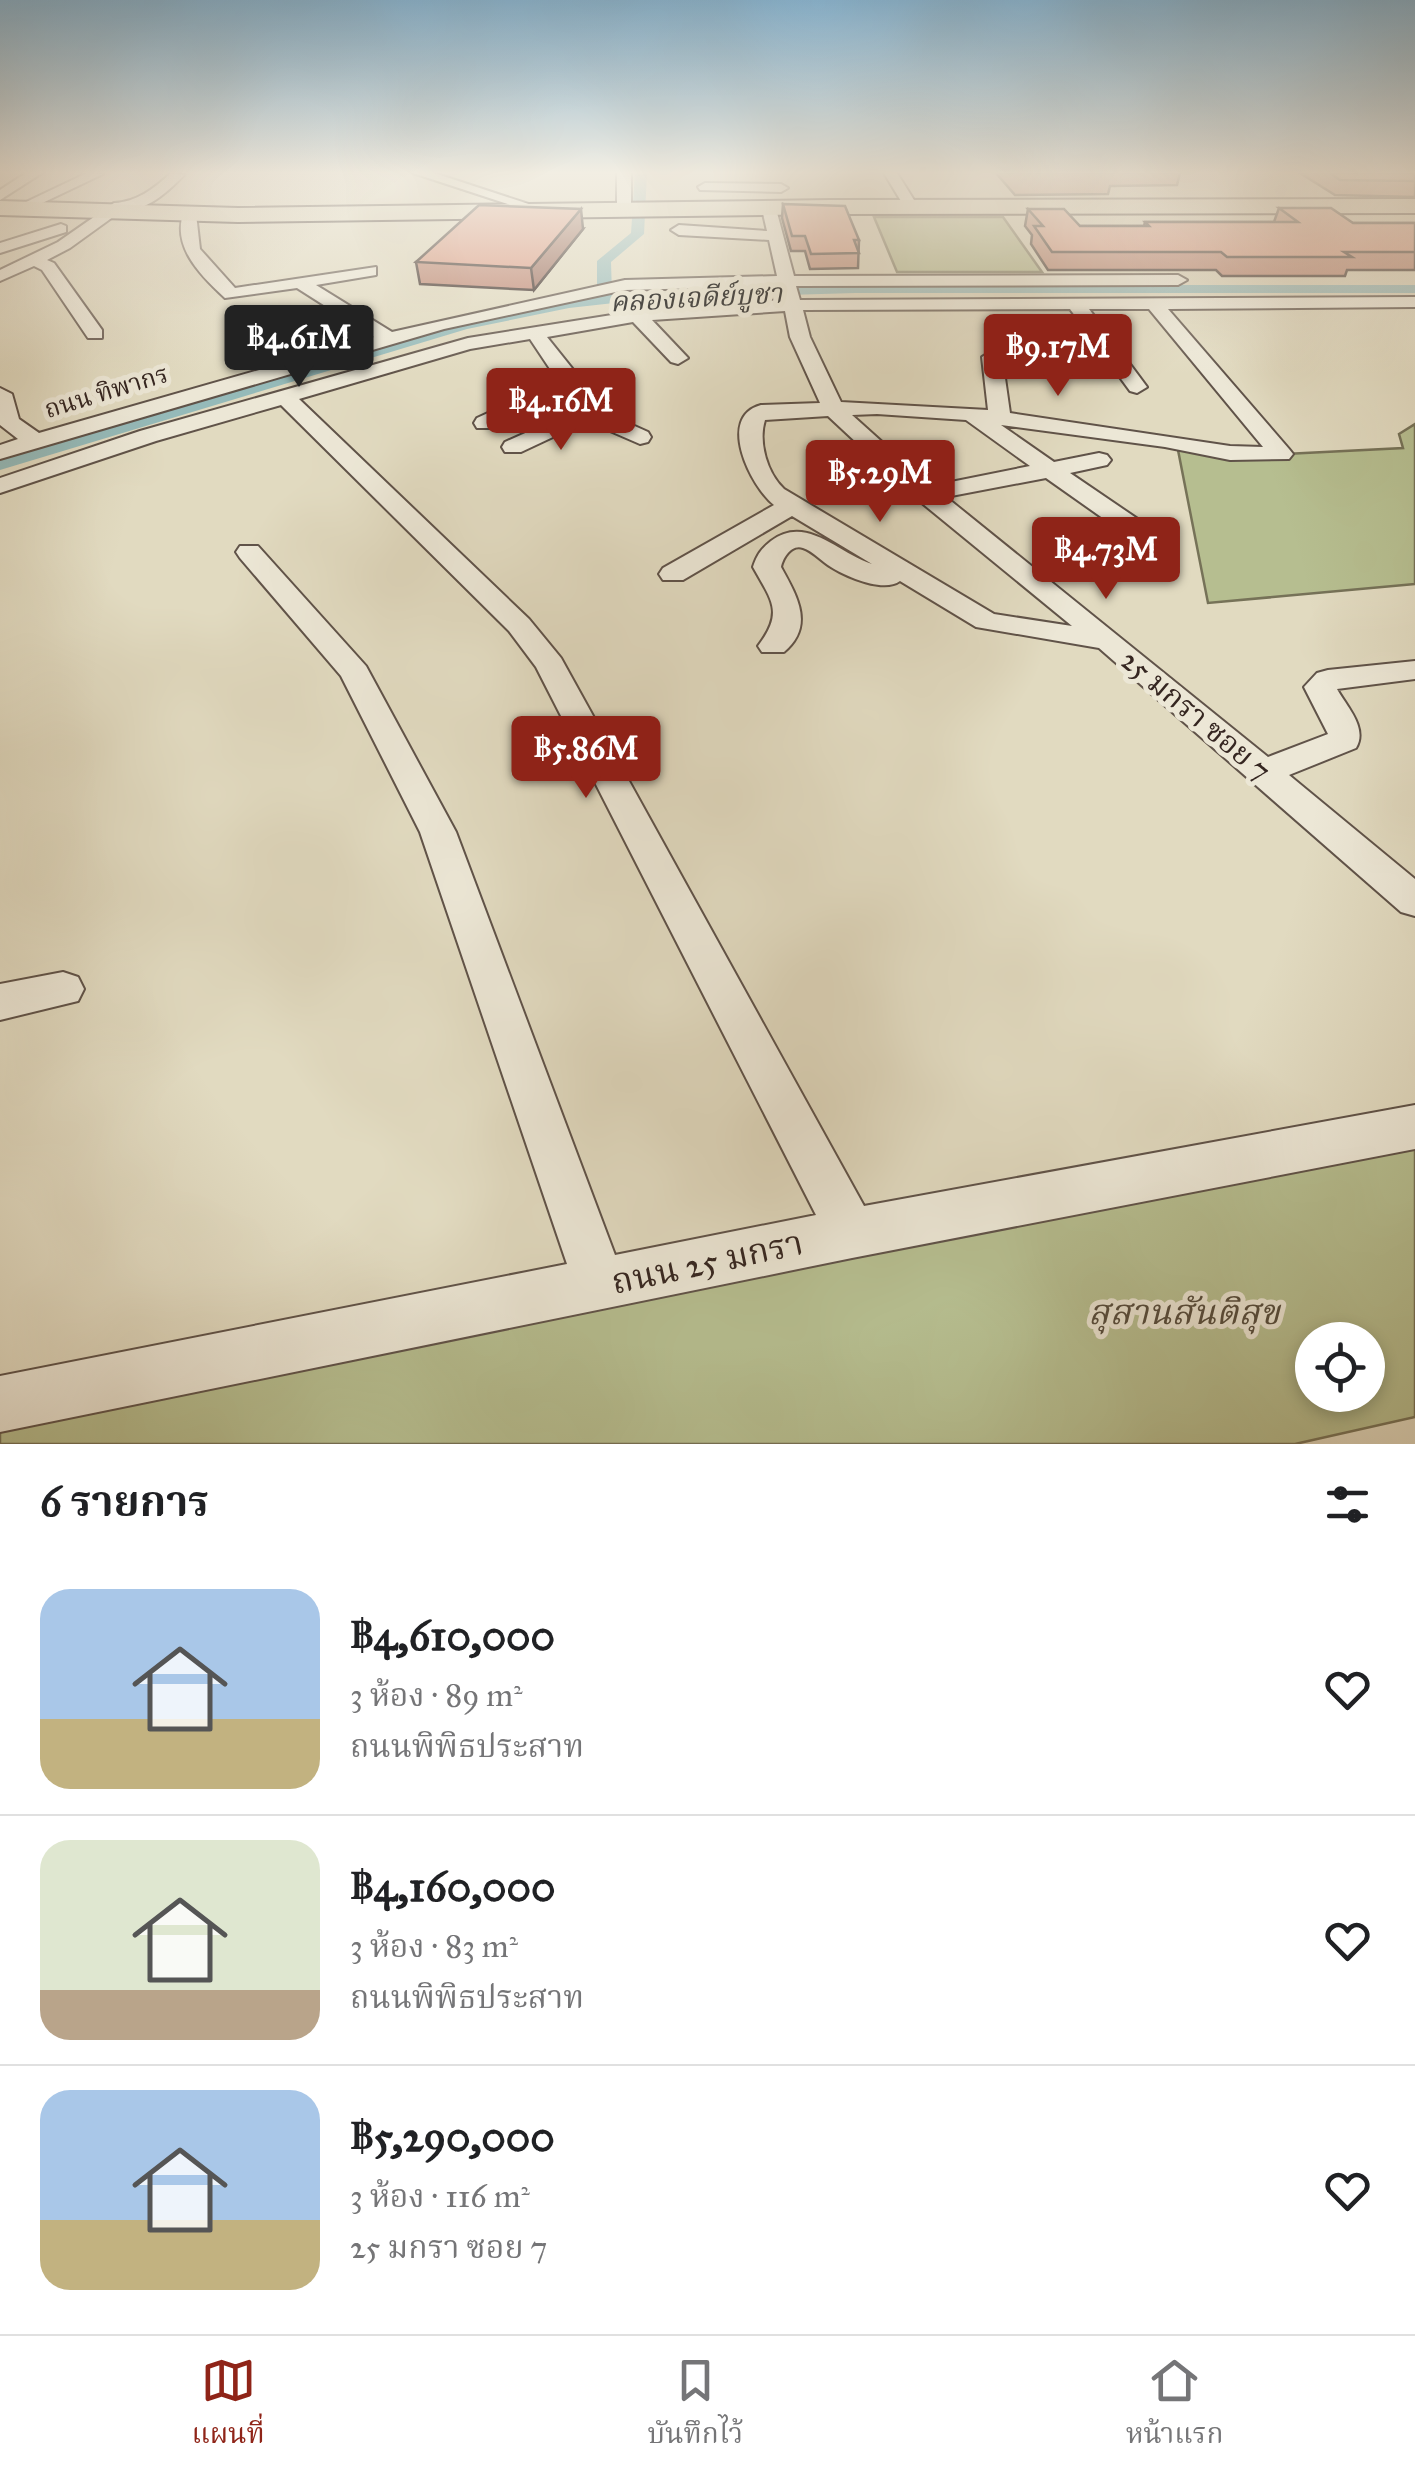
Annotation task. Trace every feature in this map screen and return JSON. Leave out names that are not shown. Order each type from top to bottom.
[{"type":"street","points":[[0,248],[25,240]]},
{"type":"street","points":[[2,282],[67,240]]},
{"type":"street","points":[[190,240],[209,274],[231,294],[370,271]]},
{"type":"street","name":"25 มกรา ซอย 7","points":[[776,240],[800,337],[834,409],[926,494],[1415,900]]},
{"type":"street","points":[[35,260],[48,267],[95,334]]},
{"type":"street","points":[[645,265],[633,274],[651,284]]},
{"type":"street","name":"ถนน ทิพากร","points":[[0,452],[389,338],[618,286],[651,284],[788,292],[1194,280]]},
{"type":"street","points":[[300,283],[389,338]]},
{"type":"street","points":[[0,486],[284,396],[468,344],[788,292],[1075,303],[1415,302]]},
{"type":"street","points":[[1075,303],[1139,392],[1165,440]]},
{"type":"street","points":[[1107,641],[986,621],[792,507],[767,486],[750,438],[753,419],[761,411],[834,409],[970,414],[1165,440],[1230,453],[1281,454],[1154,303]]},
{"type":"street","points":[[637,316],[678,358]]},
{"type":"street","points":[[485,423],[567,384],[569,376],[533,332]]},
{"type":"street","points":[[992,357],[1000,418]]},
{"type":"street","points":[[1,394],[10,422],[35,441]]},
{"type":"street","points":[[549,395],[640,437]]},
{"type":"street","points":[[284,396],[519,625],[550,666],[852,1233]]},
{"type":"street","points":[[513,446],[587,413]]},
{"type":"street","points":[[970,414],[1164,550]]},
{"type":"street","points":[[926,494],[1099,460]]},
{"type":"street","points":[[673,574],[792,507]]},
{"type":"street","points":[[774,646],[784,637],[788,605],[767,566],[770,555],[780,544],[809,540],[844,564],[881,578],[908,576]]},
{"type":"street","points":[[249,552],[355,673],[438,832],[600,1284]]},
{"type":"street","points":[[1263,772],[1344,740],[1344,729],[1320,687],[1328,680],[1415,670]]},
{"type":"street","points":[[0,1002],[63,989]]},
{"type":"street","name":"ถนน 25 มกรา","points":[[0,1404],[852,1233],[1415,1127]]},
{"type":"green space","points":[[884,240],[1020,240],[1042,272],[897,272]]},
{"type":"green space","points":[[1415,424],[1415,584],[1208,603],[1178,450],[1266,455],[1403,448],[1399,434]]},
{"type":"green space","name":"สุสานสันติสุข","points":[[1415,1133],[1415,1417],[1295,1444],[0,1444],[0,1410]]},
{"type":"building","points":[[440,240],[554,240],[531,268],[416,262]]},
{"type":"building","points":[[806,240],[854,240],[859,253],[811,254]]},
{"type":"building","points":[[1044,240],[1415,240],[1415,252],[1344,252],[1352,257],[1052,252]]},
{"type":"waterway","points":[[605,299],[604,261],[629,240]]},
{"type":"waterway","name":"คลองเจดีย์บูชา","points":[[0,464],[464,325],[569,303],[650,295],[855,289],[1415,289]]}]
